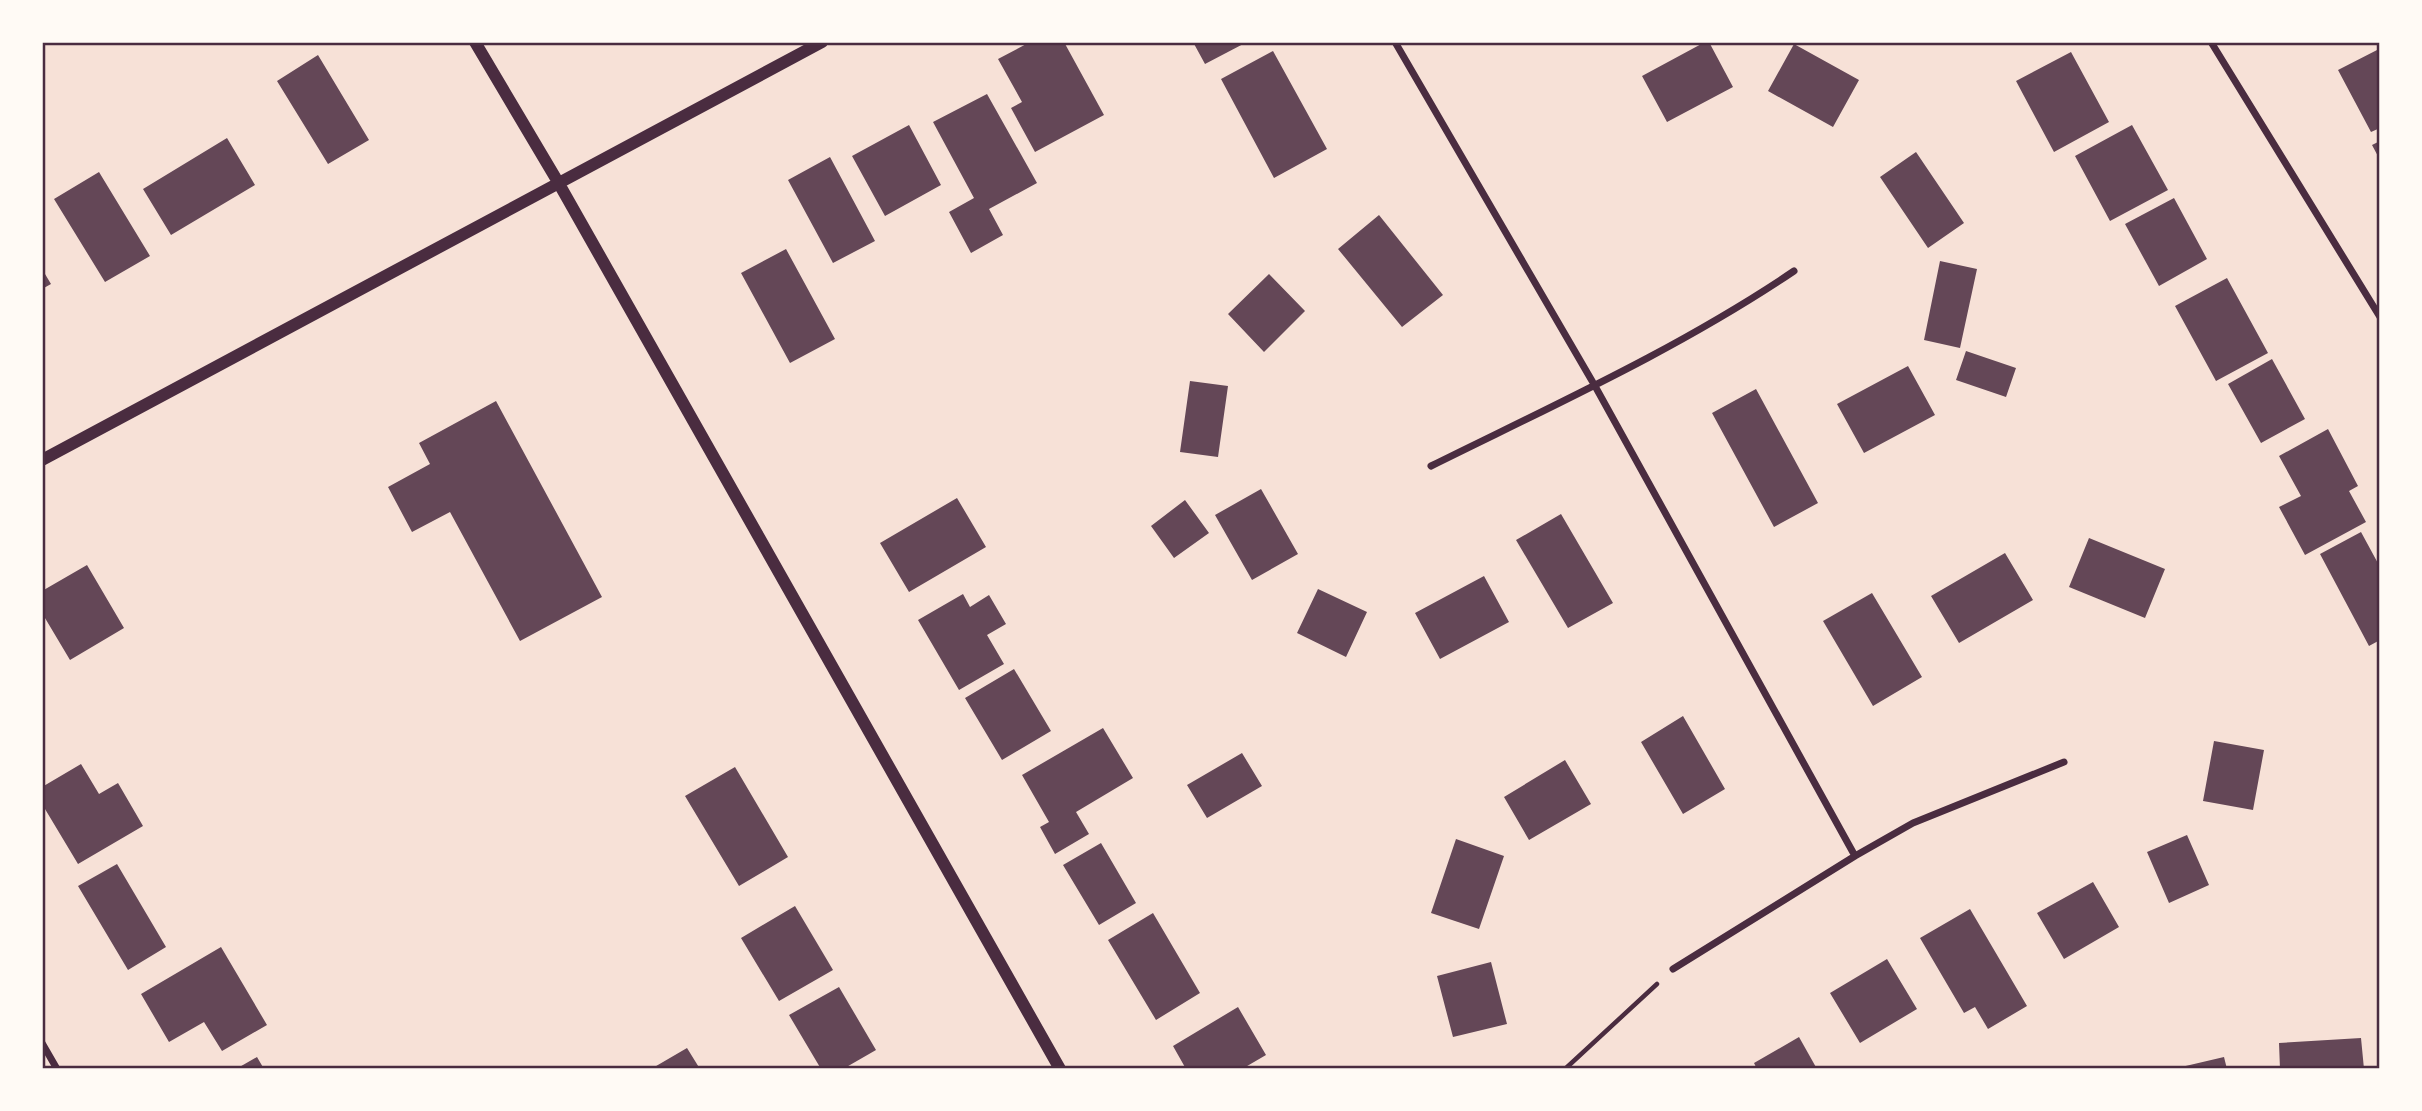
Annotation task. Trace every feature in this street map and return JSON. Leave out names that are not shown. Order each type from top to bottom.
[{"type":"street","points":[[475,42],[558,182],[1058,1068]]},
{"type":"street","points":[[42,460],[822,42]]},
{"type":"street","points":[[1395,42],[1595,386],[1855,856]]},
{"type":"street","points":[[2211,42],[2380,317]]},
{"type":"street","points":[[1431,466],[1595,386],[1738,309],[1794,271]]},
{"type":"street","points":[[1673,969],[1913,823],[2064,762]]},
{"type":"street","points":[[42,1043],[57,1069]]},
{"type":"path","points":[[1565,1069],[1673,969]]},
{"type":"building","points":[[1030,42],[1064,42],[1104,115],[1035,152],[1011,108],[1022,102],[998,59]]},
{"type":"building","points":[[1193,42],[1247,42],[1205,64]]},
{"type":"building","points":[[1709,42],[1733,87],[1667,122],[1642,76]]},
{"type":"building","points":[[1794,44],[1859,80],[1833,127],[1768,91]]},
{"type":"building","points":[[2379,49],[2380,128],[2371,132],[2338,70]]},
{"type":"building","points":[[1273,51],[1327,149],[1274,178],[1221,79]]},
{"type":"building","points":[[2071,52],[2109,122],[2054,152],[2016,81]]},
{"type":"building","points":[[318,55],[369,140],[328,164],[277,81]]},
{"type":"building","points":[[987,94],[1037,183],[989,209],[1003,235],[971,253],[949,212],[974,198],[933,122]]},
{"type":"building","points":[[909,125],[941,185],[885,216],[852,156]]},
{"type":"building","points":[[2132,125],[2168,190],[2110,221],[2075,156]]},
{"type":"building","points":[[227,138],[255,185],[171,235],[143,189]]},
{"type":"building","points":[[2380,141],[2380,160],[2372,145]]},
{"type":"building","points":[[1916,152],[1964,223],[1928,248],[1880,177]]},
{"type":"building","points":[[830,157],[875,241],[833,263],[788,180]]},
{"type":"building","points":[[99,172],[150,256],[105,282],[54,199]]},
{"type":"building","points":[[2174,198],[2207,259],[2159,286],[2125,224]]},
{"type":"building","points":[[1379,215],[1443,295],[1402,327],[1338,249]]},
{"type":"building","points":[[786,249],[835,339],[790,363],[741,273]]},
{"type":"building","points":[[1940,261],[1977,269],[1960,348],[1924,340]]},
{"type":"building","points":[[42,269],[51,284],[42,289]]},
{"type":"building","points":[[1269,274],[1305,311],[1264,352],[1228,314]]},
{"type":"building","points":[[2227,278],[2268,353],[2216,381],[2175,306]]},
{"type":"building","points":[[1966,351],[2016,368],[2006,397],[1956,380]]},
{"type":"building","points":[[2272,359],[2305,419],[2261,443],[2228,384]]},
{"type":"building","points":[[1908,366],[1935,415],[1864,453],[1837,404]]},
{"type":"building","points":[[1190,381],[1228,386],[1218,457],[1180,452]]},
{"type":"building","points":[[1756,389],[1818,503],[1774,527],[1712,413]]},
{"type":"building","points":[[496,401],[602,597],[520,641],[450,512],[412,532],[388,487],[430,464],[419,443]]},
{"type":"building","points":[[2328,429],[2358,486],[2349,491],[2366,522],[2305,555],[2279,507],[2301,496],[2279,456]]},
{"type":"building","points":[[1261,489],[1298,554],[1252,580],[1215,515]]},
{"type":"building","points":[[957,498],[986,547],[909,592],[880,543]]},
{"type":"building","points":[[1185,500],[1209,533],[1174,558],[1151,526]]},
{"type":"building","points":[[1561,514],[1613,603],[1568,628],[1516,540]]},
{"type":"building","points":[[2361,532],[2380,567],[2380,640],[2369,646],[2320,554]]},
{"type":"building","points":[[2089,538],[2165,569],[2145,618],[2069,587]]},
{"type":"building","points":[[2005,553],[2033,600],[1959,643],[1931,596]]},
{"type":"building","points":[[87,565],[124,628],[70,660],[42,613],[42,591]]},
{"type":"building","points":[[1484,576],[1509,622],[1440,659],[1415,613]]},
{"type":"building","points":[[1318,589],[1367,612],[1346,657],[1297,633]]},
{"type":"building","points":[[1872,593],[1922,677],[1873,706],[1823,621]]},
{"type":"building","points":[[963,594],[970,607],[989,595],[1006,624],[987,635],[1004,664],[959,690],[918,620]]},
{"type":"building","points":[[1014,669],[1051,731],[1002,760],[965,698]]},
{"type":"building","points":[[1683,716],[1725,789],[1683,814],[1641,742]]},
{"type":"building","points":[[1103,728],[1133,778],[1076,812],[1089,834],[1055,854],[1040,827],[1049,822],[1022,775]]},
{"type":"building","points":[[2214,741],[2264,750],[2253,810],[2203,801]]},
{"type":"building","points":[[1242,753],[1262,786],[1207,818],[1187,785]]},
{"type":"building","points":[[1565,760],[1591,804],[1529,840],[1504,797]]},
{"type":"building","points":[[81,764],[99,794],[118,783],[143,826],[78,864],[42,804],[42,787]]},
{"type":"building","points":[[735,767],[788,857],[739,886],[685,796]]},
{"type":"building","points":[[2187,835],[2209,885],[2169,903],[2147,852]]},
{"type":"building","points":[[1456,839],[1504,856],[1479,929],[1431,913]]},
{"type":"building","points":[[1101,843],[1136,903],[1099,925],[1063,865]]},
{"type":"building","points":[[117,864],[166,947],[128,970],[78,886]]},
{"type":"building","points":[[2093,882],[2119,927],[2064,959],[2037,913]]},
{"type":"building","points":[[795,906],[833,970],[779,1001],[741,938]]},
{"type":"building","points":[[1970,909],[2027,1006],[1988,1029],[1975,1007],[1964,1013],[1920,938]]},
{"type":"building","points":[[1153,913],[1200,993],[1156,1020],[1108,940]]},
{"type":"building","points":[[221,947],[267,1025],[222,1051],[204,1022],[169,1042],[141,994]]},
{"type":"building","points":[[1887,959],[1917,1009],[1860,1043],[1830,993]]},
{"type":"building","points":[[1491,962],[1507,1024],[1453,1037],[1437,976]]},
{"type":"building","points":[[839,987],[876,1050],[843,1069],[821,1069],[789,1015]]},
{"type":"building","points":[[1238,1007],[1266,1055],[1242,1069],[1186,1069],[1173,1046]]},
{"type":"building","points":[[1799,1037],[1817,1069],[1757,1069],[1754,1063]]},
{"type":"building","points":[[2361,1038],[2364,1069],[2280,1069],[2279,1043]]},
{"type":"building","points":[[687,1048],[700,1069],[651,1069]]},
{"type":"building","points":[[257,1057],[264,1069],[236,1069]]},
{"type":"building","points":[[2224,1057],[2227,1069],[2177,1069],[2177,1068]]}]
